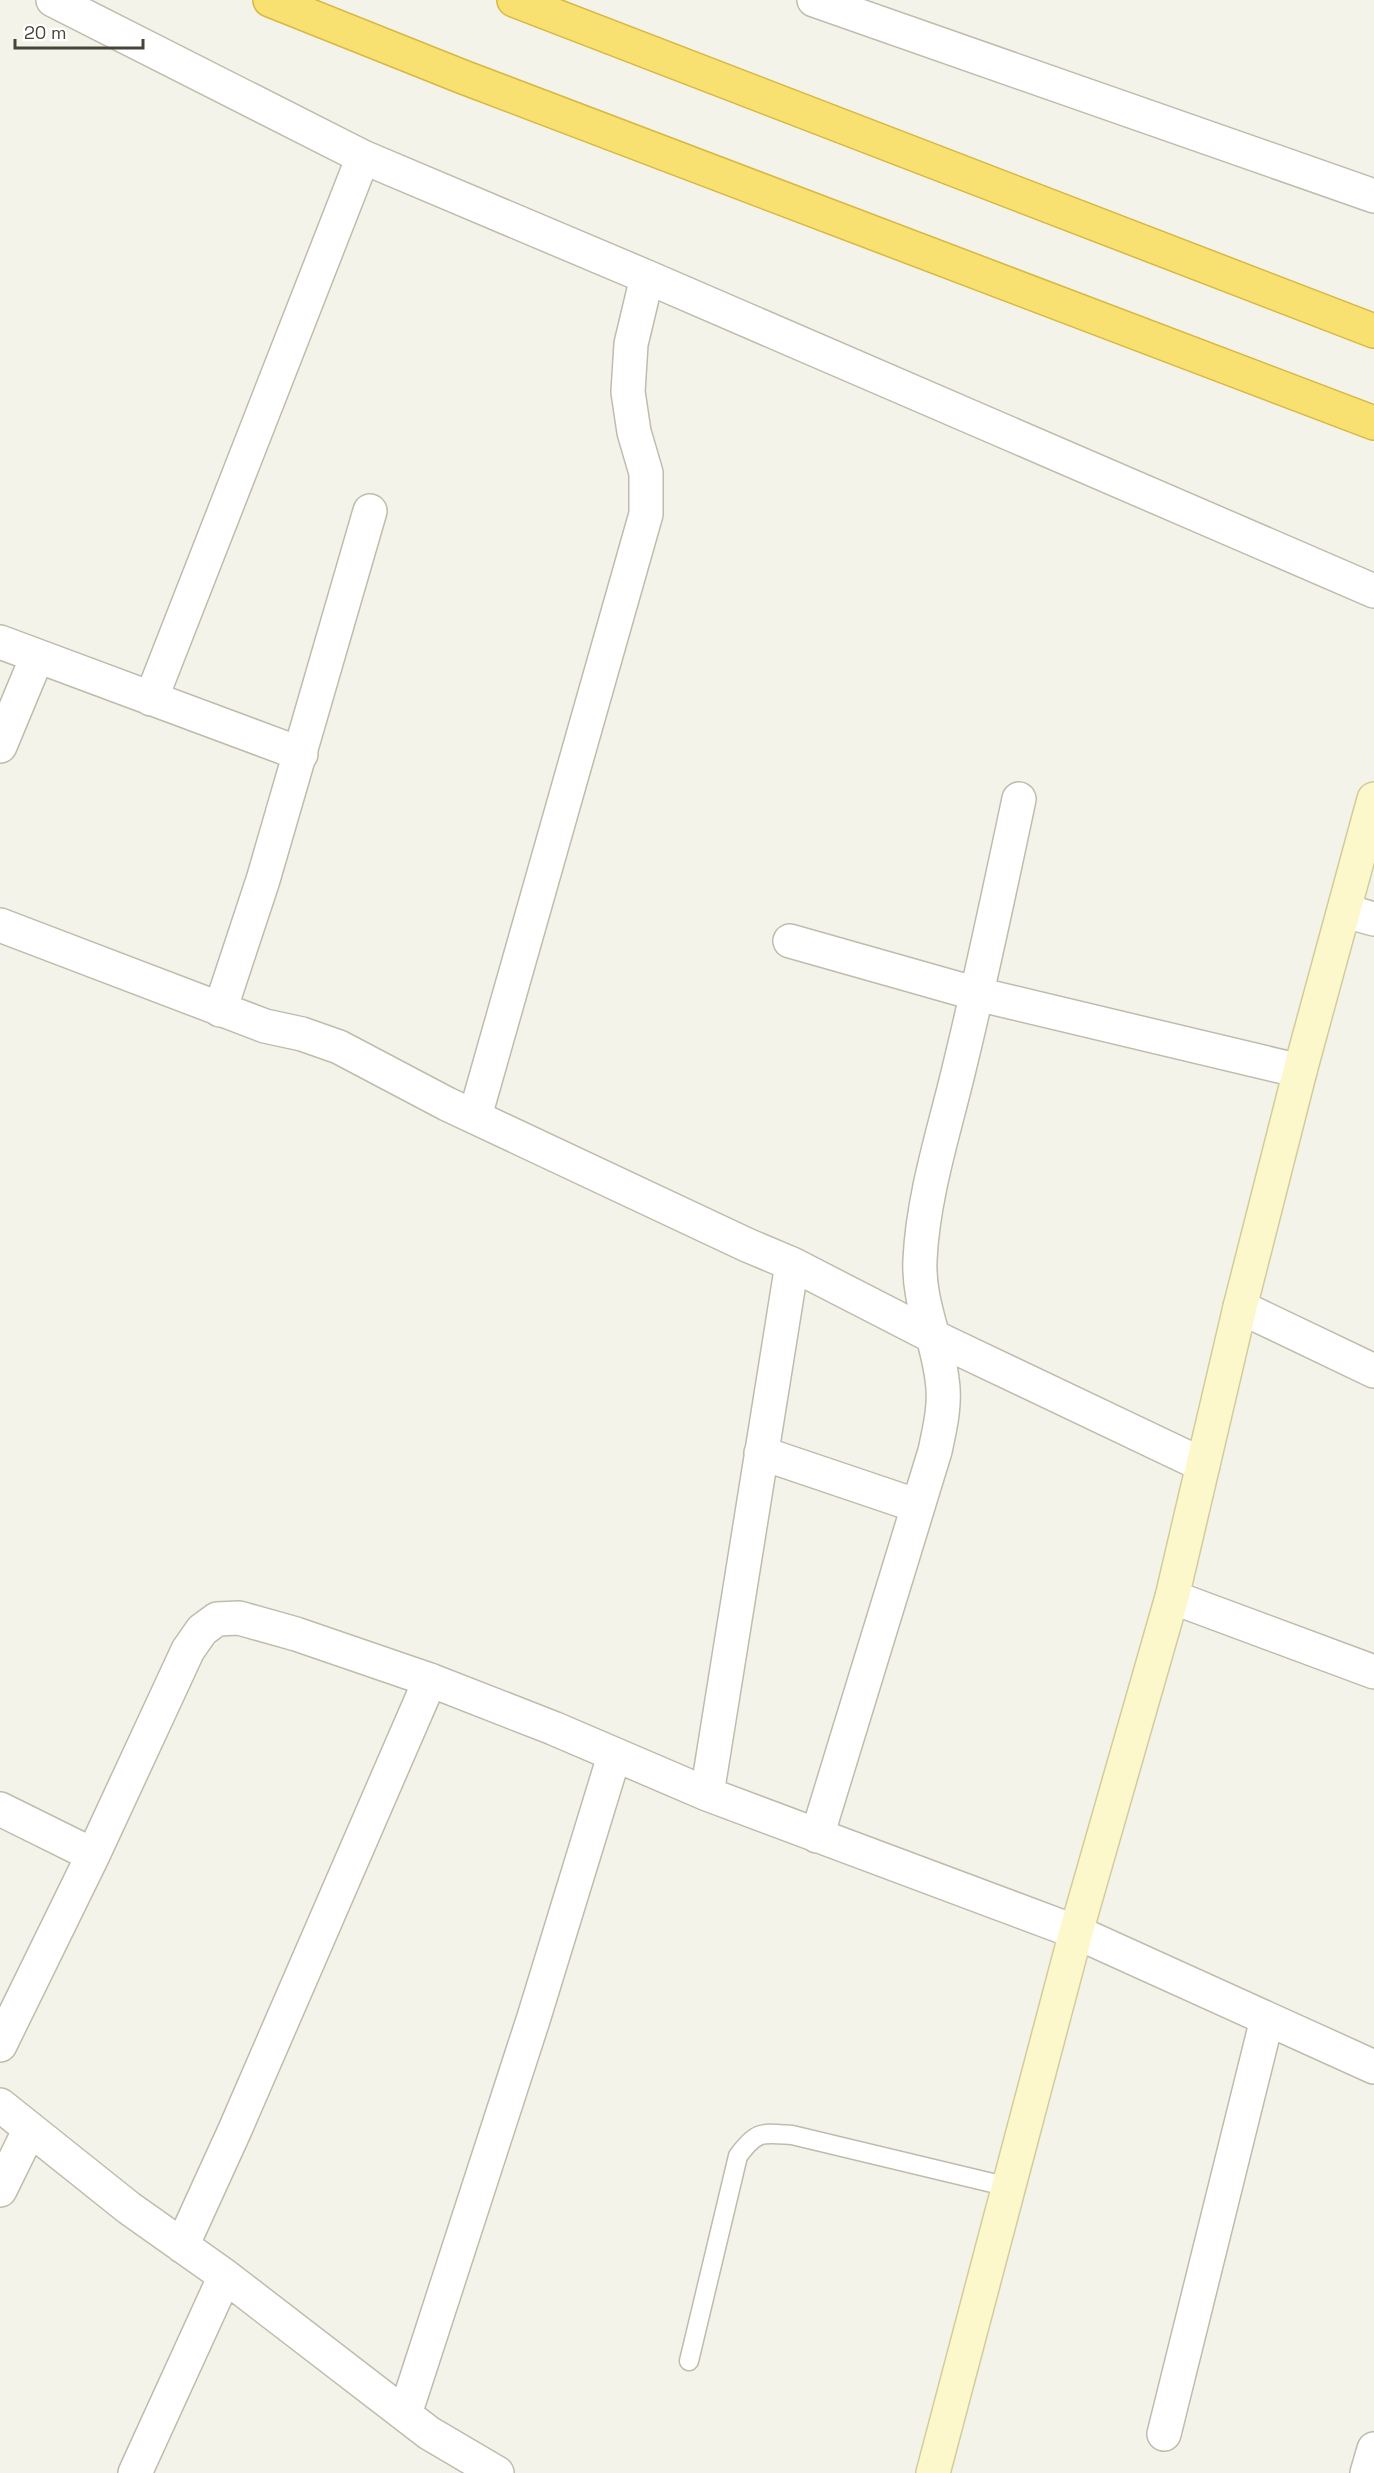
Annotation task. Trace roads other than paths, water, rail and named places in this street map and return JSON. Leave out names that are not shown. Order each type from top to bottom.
[{"type":"highway","points":[[270,0],[463,77],[1374,423]]},
{"type":"highway","points":[[514,0],[1374,331]]},
{"type":"street","points":[[53,0],[363,157],[1374,591]]},
{"type":"street","points":[[814,0],[1374,196]]},
{"type":"street","points":[[151,699],[363,157]]},
{"type":"street","points":[[475,1116],[646,514],[646,472],[633,432],[628,392],[631,344],[647,277]]},
{"type":"street","points":[[220,1010],[301,754],[370,511]]},
{"type":"street","points":[[0,642],[301,754]]},
{"type":"street","points":[[0,746],[38,657]]},
{"type":"street","points":[[817,1836],[935,1451],[942,1419],[943,1381],[934,1337],[923,1307],[920,1262],[925,1212],[977,994],[1020,799]]},
{"type":"street","points":[[933,2473],[1076,1932],[1172,1597],[1240,1307],[1300,1071],[1359,915],[1374,799]]},
{"type":"street","points":[[0,925],[220,1010],[265,1026],[339,1047],[475,1116],[747,1245],[792,1264],[934,1337],[1203,1465]]},
{"type":"street","points":[[790,941],[977,994],[1300,1071]]},
{"type":"street","points":[[707,1794],[792,1264]]},
{"type":"street","points":[[1240,1307],[1374,1371]]},
{"type":"street","points":[[761,1453],[918,1506]]},
{"type":"street","points":[[1172,1597],[1374,1672]]},
{"type":"street","points":[[0,2045],[93,1855],[188,1650],[202,1630],[217,1619],[239,1618],[296,1634],[430,1680],[553,1728],[707,1794],[1076,1932],[1374,2067]]},
{"type":"street","points":[[182,2246],[234,2132],[430,1680]]},
{"type":"street","points":[[405,2414],[531,2028],[614,1756]]},
{"type":"street","points":[[0,1809],[93,1855]]},
{"type":"street","points":[[1164,2434],[1267,2019]]},
{"type":"street","points":[[0,2105],[129,2208],[225,2276],[429,2433],[497,2473]]},
{"type":"street","points":[[0,2190],[30,2129]]},
{"type":"street","points":[[135,2473],[225,2276]]},
{"type":"street","points":[[1367,2473],[1374,2449]]},
{"type":"lane","points":[[688,2361],[738,2156],[751,2139],[766,2133],[792,2135],[1009,2187]]}]
